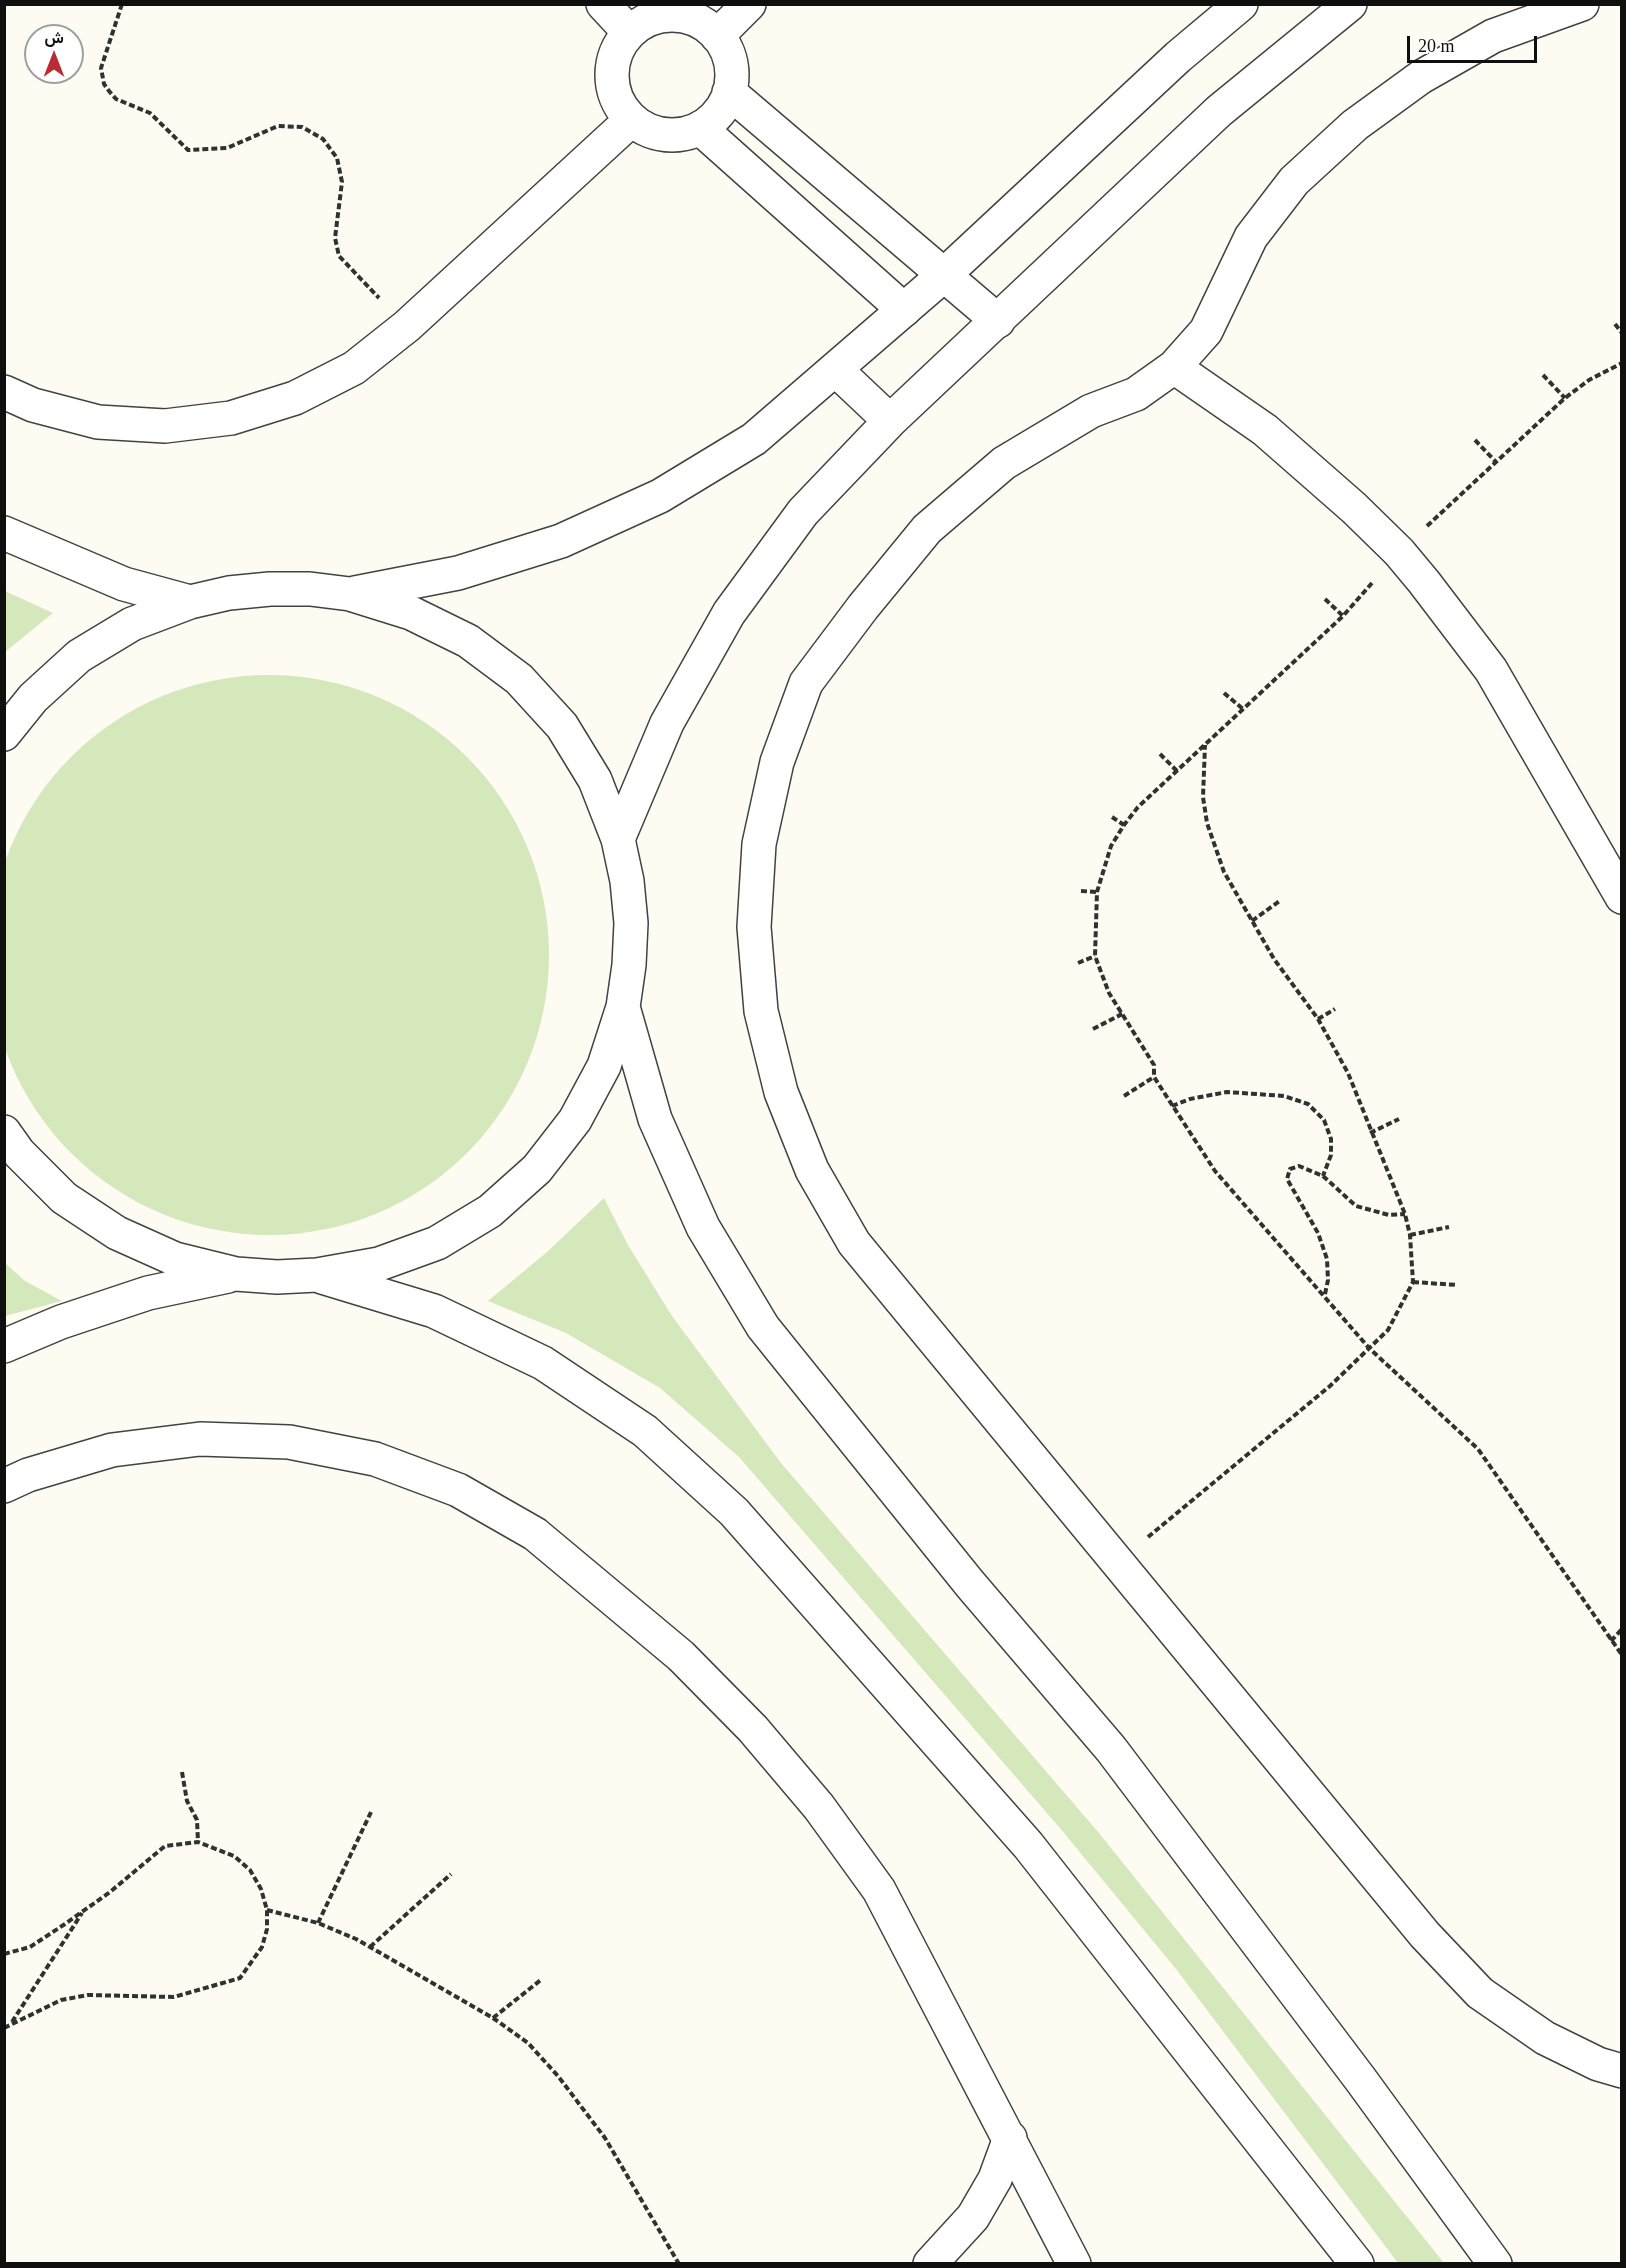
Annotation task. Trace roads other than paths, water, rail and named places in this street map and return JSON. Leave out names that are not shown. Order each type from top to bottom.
[{"type":"street","points":[[603,4],[629,32]]},
{"type":"street","points":[[717,36],[749,4]]},
{"type":"street","points":[[350,594],[458,573],[561,541],[660,496],[754,439],[944,275],[1178,57],[1241,4]]},
{"type":"street","points":[[1582,4],[1493,36],[1421,77],[1354,125],[1294,181],[1251,237],[1206,331],[1174,367],[1136,394],[1091,411],[1004,463],[927,529],[863,607],[806,683],[777,762],[759,844],[754,927],[761,1011],[781,1092],[812,1170],[854,1243],[1425,1935],[1480,1993],[1545,2038],[1598,2064],[1622,2071]]},
{"type":"street","points":[[618,839],[667,723],[729,613],[803,512],[890,421],[1219,111],[1341,7]]},
{"type":"street","points":[[674,15],[690,18],[717,36],[731,63],[729,92],[723,106],[700,128],[682,135],[664,135],[646,130],[631,120],[614,92],[611,76],[613,60],[619,45],[629,32],[658,17],[674,15]]},
{"type":"street","points":[[729,92],[998,321]]},
{"type":"street","points":[[4,392],[33,405],[98,422],[165,426],[231,418],[295,398],[354,368],[407,326],[631,120]]},
{"type":"street","points":[[700,128],[904,310]]},
{"type":"street","points":[[1174,367],[1265,430],[1354,508],[1399,552],[1491,670],[1622,897]]},
{"type":"street","points":[[835,369],[890,421]]},
{"type":"street","points":[[4,533],[124,584],[189,602]]},
{"type":"street","points":[[4,734],[33,698],[79,656],[132,624],[189,602],[229,593],[270,589],[310,589],[350,594],[411,613],[459,636],[519,680],[567,735],[595,780],[618,839],[627,881],[631,923],[629,965],[623,1007],[604,1066],[575,1120],[537,1169],[490,1210],[437,1243],[378,1264],[317,1275],[236,1274],[148,1293],[61,1322],[4,1346]]},
{"type":"street","points":[[623,1007],[655,1119],[703,1227],[764,1327],[970,1584],[1111,1749],[1361,2079],[1495,2264]]},
{"type":"street","points":[[4,1132],[20,1153],[64,1198],[117,1233],[175,1259],[236,1274]]},
{"type":"street","points":[[317,1275],[434,1311],[543,1363],[645,1431],[734,1512],[1028,1845],[1357,2264]]},
{"type":"street","points":[[4,1486],[28,1475],[112,1450],[200,1439],[289,1442],[375,1459],[458,1490],[535,1534],[681,1656],[753,1729],[819,1807],[879,1890],[1074,2264]]},
{"type":"street","points":[[930,2264],[973,2217],[995,2179],[1010,2138]]}]
